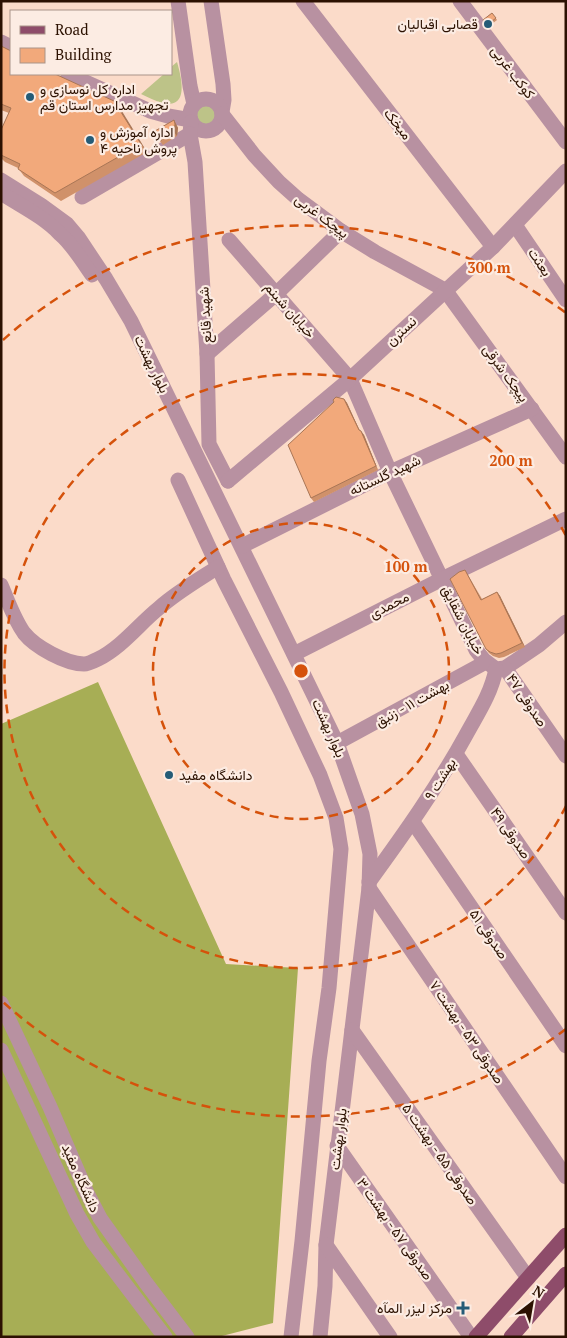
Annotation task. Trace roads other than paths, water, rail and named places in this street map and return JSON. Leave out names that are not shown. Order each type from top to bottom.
[{"type":"main road","points":[[476,1337],[566,1235]]},
{"type":"main road","points":[[511,1337],[560,1285],[566,1274]]},
{"type":"street","name":"شهید قانع","points":[[178,1],[193,114],[207,354],[209,444]]},
{"type":"street","points":[[195,162],[202,141],[222,122],[223,84],[211,1]]},
{"type":"street","name":"میخک","points":[[303,1],[493,247]]},
{"type":"street","name":"کوکب غربی","points":[[460,1],[566,142]]},
{"type":"street","points":[[193,114],[212,89],[218,75],[216,41]]},
{"type":"street","points":[[70,75],[113,94],[149,106],[193,114]]},
{"type":"street","points":[[82,197],[193,114],[208,99],[220,108],[222,122]]},
{"type":"street","points":[[193,114],[198,129],[202,131],[222,122]]},
{"type":"street","name":"پیچک غربی","points":[[222,122],[279,182],[298,199],[341,231],[445,290]]},
{"type":"street","name":"نسترن","points":[[228,481],[350,379],[493,247],[566,171]]},
{"type":"street","name":"بلوار بهشت","points":[[1,180],[67,224],[106,278],[132,320],[338,744],[362,814],[370,854],[369,885],[326,1245],[325,1286],[320,1337]]},
{"type":"street","name":"بلوار بهشت","points":[[1,193],[48,223],[60,233],[94,278],[124,326],[330,746],[345,783],[356,820],[362,854],[362,886],[318,1244],[318,1284],[312,1337]]},
{"type":"street","name":"بعثت","points":[[515,225],[566,300]]},
{"type":"street","points":[[207,354],[276,294],[341,231]]},
{"type":"street","name":"خیابان شبنم","points":[[229,240],[350,379]]},
{"type":"street","name":"پیچک شرقی","points":[[445,290],[566,457]]},
{"type":"street","name":"خیابان شقایق","points":[[350,379],[390,472],[476,650],[496,666]]},
{"type":"street","name":"شهید گلستانه","points":[[242,546],[390,472],[532,409]]},
{"type":"street","points":[[187,435],[209,444],[228,481],[224,509]]},
{"type":"street","points":[[178,480],[218,567],[281,692],[320,776],[336,818],[341,849],[329,988],[319,1061],[291,1337]]},
{"type":"street","name":"محمدی","points":[[294,654],[566,519]]},
{"type":"street","points":[[1,585],[24,634],[39,647],[54,655],[68,661],[84,664],[98,660],[118,645],[160,607],[218,567]]},
{"type":"street","points":[[496,666],[545,640],[566,622]]},
{"type":"street","name":"بهشت ۱۱ - زنبق","points":[[338,744],[496,666]]},
{"type":"street","name":"بهشت ۹","points":[[369,885],[413,822],[456,754],[489,694],[496,666]]},
{"type":"street","name":"صدوقی ۴۷","points":[[496,666],[566,756]]},
{"type":"street","name":"صدوقی ۴۹","points":[[456,754],[566,913]]},
{"type":"street","name":"صدوقی ۵۱","points":[[413,822],[566,1046]]},
{"type":"street","name":"صدوقی ۵۳ - بهشت ۷","points":[[369,885],[566,1177]]},
{"type":"street","name":"دانشگاه مفید","points":[[1,1004],[100,1218],[187,1337]]},
{"type":"street","name":"صدوقی ۵۵ - بهشت ۵","points":[[352,1030],[528,1278]]},
{"type":"street","name":"دانشگاه مفید","points":[[1,1050],[77,1214],[93,1242],[165,1337]]},
{"type":"street","name":"صدوقی ۵۷ - بهشت ۳","points":[[337,1146],[471,1337]]},
{"type":"street","points":[[326,1245],[390,1337]]},
{"type":"place","name":"قصابی اقبالیان","points":[[488,24]]},
{"type":"place","name":"اداره کل نوسازی و تجهیز مدارس استان قم","points":[[30,97]]},
{"type":"place","name":"اداره آموزش و پروش ناحیه ۴","points":[[90,140]]},
{"type":"place","name":"دانشگاه مفید","points":[[169,775]]},
{"type":"place","name":"مرکز لیزر المآه","points":[[463,1308]]}]
